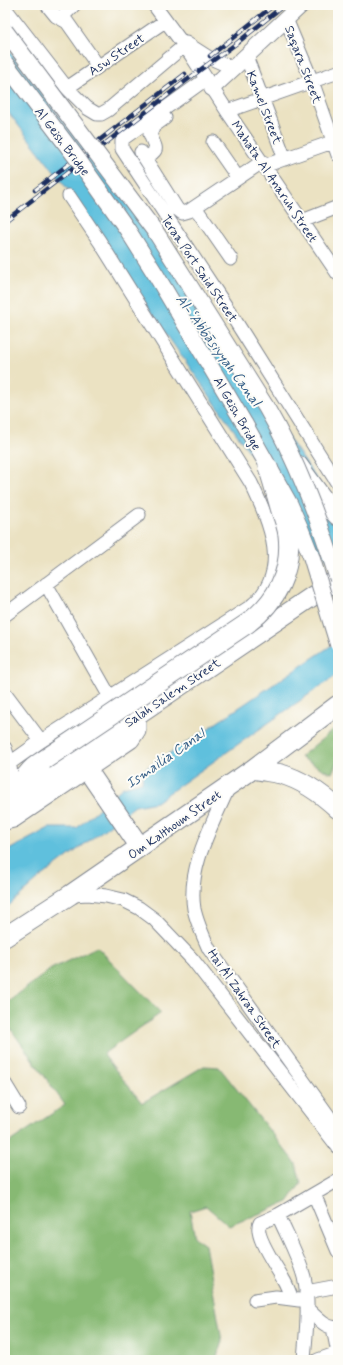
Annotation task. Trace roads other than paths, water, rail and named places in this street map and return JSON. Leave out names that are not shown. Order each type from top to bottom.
[{"type":"highway","points":[[293,458],[325,502],[338,516]]},
{"type":"highway","points":[[10,801],[25,776],[36,764],[248,622],[262,611],[274,598],[285,571],[289,548],[288,533],[268,467]]},
{"type":"highway","name":"Salah Salem Street","points":[[10,801],[338,579]]},
{"type":"highway","name":"Om Kalthoum Street","points":[[5,937],[70,895],[253,769],[338,705]]},
{"type":"highway","points":[[5,820],[12,818],[90,774],[132,736],[136,730],[136,717]]},
{"type":"highway","points":[[253,769],[281,774],[293,779],[324,798],[338,809]]},
{"type":"highway","points":[[90,774],[140,847]]},
{"type":"main road","points":[[206,86],[233,68],[301,5]]},
{"type":"main road","name":"Al Geish Bridge","points":[[5,31],[157,234],[266,407],[293,458],[328,547],[338,579]]},
{"type":"main road","name":"Al Geish Bridge","points":[[5,63],[79,161],[133,239],[244,422],[290,505],[300,528],[311,556],[338,644]]},
{"type":"street","points":[[47,5],[56,16],[67,22],[98,66]]},
{"type":"street","points":[[61,18],[74,5]]},
{"type":"street","points":[[154,5],[181,40],[197,51],[233,68]]},
{"type":"street","points":[[5,8],[67,88],[90,111],[97,114],[105,112],[181,40]]},
{"type":"street","name":"Saqara Street","points":[[286,18],[336,141],[338,155]]},
{"type":"street","name":"Asw Street","points":[[67,88],[165,21]]},
{"type":"street","name":"Mahata Al Anaruh Street","points":[[181,40],[206,86],[227,111],[338,274]]},
{"type":"street","name":"Kamel Street","points":[[246,56],[285,159]]},
{"type":"street","points":[[227,111],[338,72]]},
{"type":"street","points":[[206,86],[154,126],[150,134],[156,144],[156,149],[154,153],[143,155],[179,212],[186,212],[195,207],[238,178],[263,164],[285,159],[336,141]]},
{"type":"street","name":"Teraa Port Said Street","points":[[206,86],[124,138],[122,149],[231,314],[338,484]]},
{"type":"street","points":[[212,142],[238,178]]},
{"type":"street","points":[[10,763],[41,741],[250,607],[263,594],[272,576],[274,560],[274,545],[269,524],[258,498],[244,472],[100,242],[69,196]]},
{"type":"street","points":[[195,207],[231,259]]},
{"type":"street","points":[[302,221],[338,207]]},
{"type":"street","points":[[5,615],[139,515]]},
{"type":"street","points":[[46,584],[110,697]]},
{"type":"street","points":[[263,594],[272,601],[282,605],[293,605],[304,601]]},
{"type":"street","points":[[5,693],[41,741]]},
{"type":"street","points":[[5,748],[10,763],[13,784],[10,801]]},
{"type":"street","name":"Hai Al Zahraa Street","points":[[229,785],[197,863],[193,892],[194,907],[198,922],[209,949],[338,1129]]},
{"type":"street","name":"Hai Al Zahraa Street","points":[[70,895],[88,894],[123,900],[154,918],[194,960],[338,1147]]},
{"type":"street","points":[[194,960],[209,949]]},
{"type":"street","points":[[5,1084],[19,1107]]},
{"type":"street","points":[[292,1299],[282,1277],[270,1260],[258,1230],[260,1223],[278,1215],[338,1180]]},
{"type":"street","points":[[314,1194],[337,1243]]},
{"type":"street","points":[[278,1215],[300,1264],[307,1301],[304,1360]]},
{"type":"street","points":[[256,1300],[276,1297],[307,1301],[338,1286]]},
{"type":"street","points":[[307,1301],[327,1326],[335,1327],[338,1353],[318,1360]]},
{"type":"water","name":"Al-ʿAbbāsiyyah Canal","points":[[5,46],[129,205],[338,510],[338,573],[305,531],[133,287],[69,191],[5,108]]},
{"type":"water","name":"Ismaïlia Canal","points":[[338,641],[338,674],[156,802],[135,806],[41,877],[5,909],[5,852],[49,828],[77,828],[123,787],[142,782],[143,770],[203,732]]},
{"type":"railway","points":[[210,56],[274,5]]},
{"type":"railway","points":[[5,221],[237,43],[284,5]]},
{"type":"railway","points":[[35,190],[185,74]]}]
